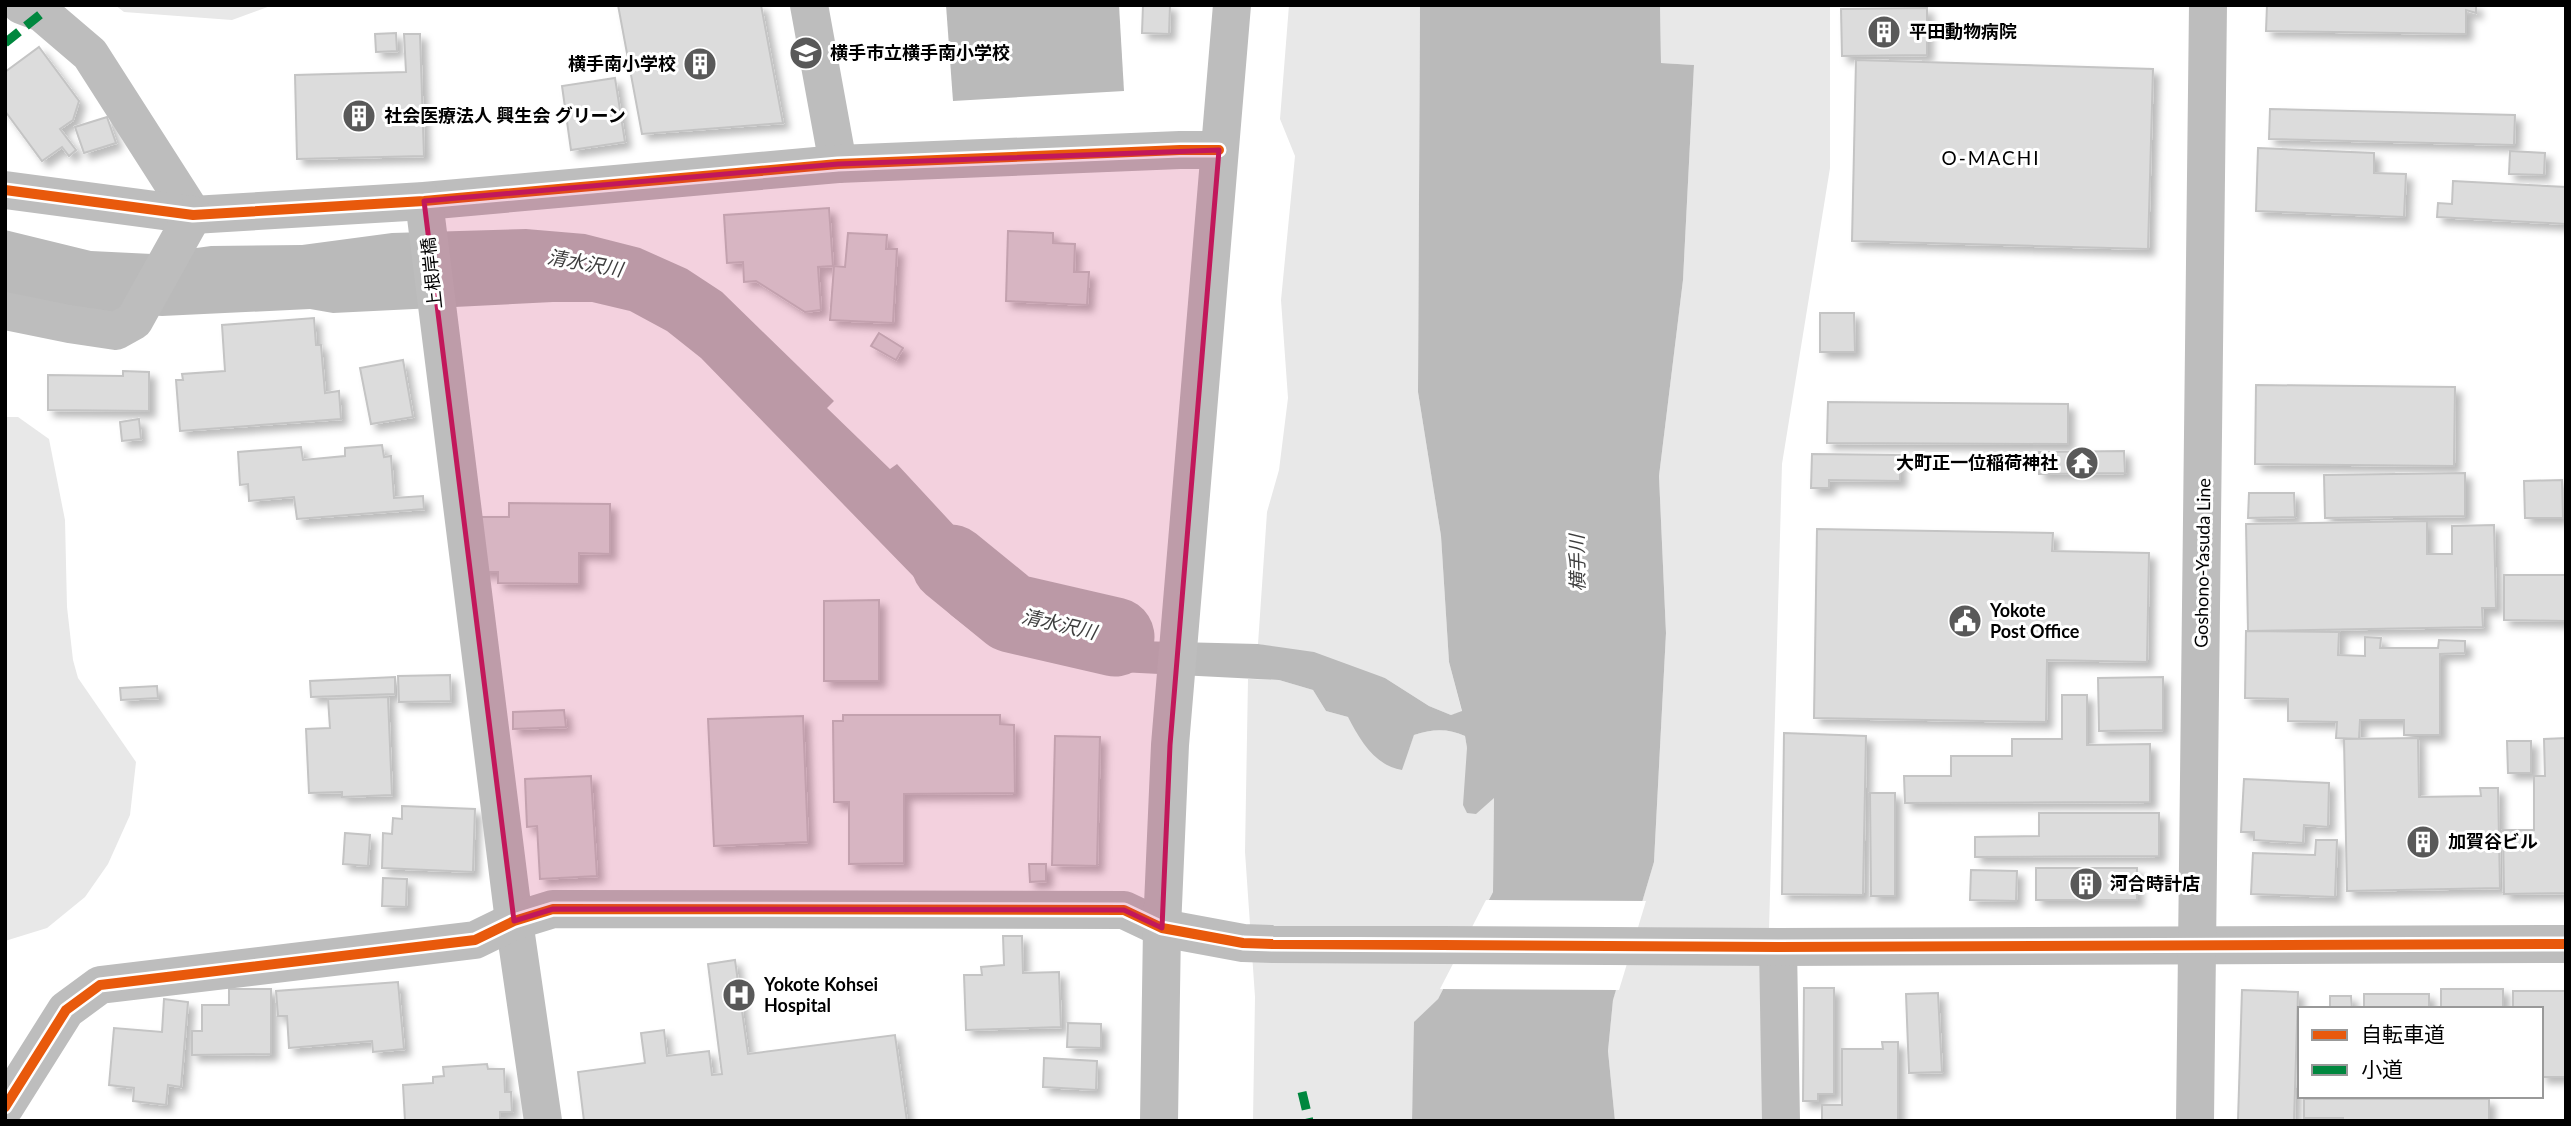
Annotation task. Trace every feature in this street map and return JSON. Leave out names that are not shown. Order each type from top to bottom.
[{"type":"street","points":[[20,5],[42,13],[90,54],[186,226]]},
{"type":"street","points":[[809,5],[838,164]]},
{"type":"street","points":[[1159,1121],[1162,928],[1170,746],[1232,5]]},
{"type":"street","name":"Goshono-Yasuda Line","points":[[2195,1121],[2208,5]]},
{"type":"street","points":[[5,190],[186,226],[425,212],[838,164],[1180,149],[1219,150]]},
{"type":"street","name":"上根岸橋","points":[[425,212],[513,922],[543,1121]]},
{"type":"street","points":[[5,311],[69,324],[135,329],[186,226]]},
{"type":"street","points":[[5,1107],[66,1010],[100,985],[475,940],[513,922],[553,909],[1111,910],[1124,911],[1162,928],[1243,943],[1273,944],[1778,947],[2566,944]]},
{"type":"street","points":[[1778,947],[1781,1121]]},
{"type":"highlighted area","points":[[1219,150],[1170,745],[1162,928],[1124,910],[553,909],[514,921],[424,201],[838,164]]},
{"type":"shaded area","points":[[115,5],[273,5],[232,20],[124,12]]},
{"type":"shaded area","points":[[1289,5],[1420,5],[1418,392],[1441,536],[1449,662],[1462,712],[1451,715],[1429,706],[1385,678],[1258,644],[1267,512],[1279,470],[1288,398],[1281,300],[1295,156],[1280,119]]},
{"type":"shaded area","points":[[1660,5],[1830,5],[1830,168],[1782,464],[1766,1121],[1615,1121],[1608,1051],[1613,999],[1654,862],[1666,633],[1659,476],[1683,280],[1694,65],[1661,63]]},
{"type":"shaded area","points":[[5,417],[18,417],[49,439],[65,520],[67,607],[73,660],[78,678],[136,762],[130,815],[108,864],[85,897],[47,928],[5,941]]},
{"type":"shaded area","points":[[1248,679],[1279,680],[1313,690],[1326,711],[1348,717],[1408,751],[1414,735],[1434,731],[1459,733],[1465,736],[1467,748],[1494,797],[1493,892],[1438,999],[1415,1022],[1412,1121],[1253,1121],[1255,997],[1245,852]]},
{"type":"water","points":[[946,5],[1119,5],[1124,91],[953,101]]},
{"type":"water","name":"横手川","points":[[1420,5],[1660,5],[1661,63],[1694,65],[1683,280],[1659,476],[1666,633],[1654,862],[1613,1000],[1608,1051],[1615,1121],[1412,1121],[1414,1022],[1438,999],[1493,892],[1494,798],[1476,814],[1467,813],[1463,805],[1467,748],[1465,736],[1440,730],[1414,735],[1402,770],[1392,768],[1369,751],[1348,717],[1326,711],[1313,690],[1279,680],[1120,672],[1017,653],[978,636],[951,615],[701,358],[667,331],[630,311],[592,302],[553,302],[333,313],[310,309],[162,316],[115,313],[5,298],[5,230],[91,251],[152,254],[211,246],[302,245],[392,233],[526,229],[585,234],[640,248],[687,269],[722,292],[834,401],[827,408],[890,469],[897,464],[1021,598],[1043,613],[1038,633],[1073,645],[1095,640],[1258,644],[1314,652],[1385,678],[1429,706],[1451,715],[1462,711],[1449,662],[1441,536],[1418,392]]},
{"type":"pier","points":[[1486,900],[1646,901],[1619,990],[1440,989]]},
{"type":"building","name":"横手南小学校","points":[[618,5],[761,5],[783,123],[642,134]]},
{"type":"building","points":[[1143,5],[1170,5],[1169,34],[1142,33]]},
{"type":"building","points":[[2267,5],[2476,5],[2476,13],[2466,10],[2466,34],[2266,31]]},
{"type":"building","name":"平田動物病院","points":[[1927,8],[1927,55],[1842,56],[1841,9]]},
{"type":"building","points":[[396,33],[397,51],[376,52],[375,34]]},
{"type":"building","name":"社会医療法人 興生会 グリーン","points":[[404,34],[420,34],[424,156],[297,159],[295,75],[406,72]]},
{"type":"building","points":[[39,47],[79,101],[73,120],[60,129],[76,150],[69,156],[62,147],[42,161],[5,111],[5,72]]},
{"type":"building","points":[[1856,60],[2153,69],[2148,249],[1852,241]]},
{"type":"building","points":[[615,78],[625,142],[571,150],[562,86]]},
{"type":"building","points":[[2270,109],[2515,115],[2514,145],[2269,139]]},
{"type":"building","points":[[107,117],[116,143],[84,153],[75,127]]},
{"type":"building","points":[[2258,148],[2374,153],[2374,173],[2406,174],[2404,217],[2256,211]]},
{"type":"building","points":[[2510,151],[2545,153],[2544,175],[2509,174]]},
{"type":"building","points":[[2453,181],[2566,187],[2566,224],[2437,217],[2438,203],[2452,204]]},
{"type":"building","points":[[829,208],[833,266],[818,267],[821,310],[805,312],[756,281],[744,282],[743,262],[727,263],[724,215]]},
{"type":"building","points":[[1008,231],[1053,233],[1053,243],[1075,244],[1074,272],[1089,272],[1087,305],[1006,301]]},
{"type":"building","points":[[848,233],[887,235],[886,249],[897,249],[893,323],[830,320],[834,266],[845,267]]},
{"type":"building","points":[[1820,313],[1854,313],[1855,352],[1820,352]]},
{"type":"building","points":[[314,318],[316,345],[321,345],[325,393],[339,391],[341,419],[180,431],[176,380],[183,380],[182,374],[225,371],[222,325]]},
{"type":"building","points":[[879,333],[903,348],[896,360],[871,346]]},
{"type":"building","points":[[403,360],[413,417],[371,424],[360,368]]},
{"type":"building","points":[[123,371],[149,372],[149,411],[48,410],[48,375],[123,376]]},
{"type":"building","points":[[2256,385],[2455,387],[2454,466],[2255,464]]},
{"type":"building","points":[[1828,402],[2068,404],[2068,444],[1827,443]]},
{"type":"building","points":[[139,419],[141,439],[122,441],[120,422]]},
{"type":"building","points":[[382,445],[384,457],[391,456],[394,498],[423,496],[424,509],[297,519],[294,497],[249,501],[248,484],[240,485],[238,452],[301,447],[303,460],[345,456],[345,448]]},
{"type":"building","name":"大町正一位稲荷神社","points":[[2124,451],[2125,473],[2039,474],[2039,452]]},
{"type":"building","points":[[1812,454],[1900,455],[1900,481],[1829,480],[1829,488],[1811,488]]},
{"type":"building","points":[[2465,473],[2465,516],[2325,518],[2324,475]]},
{"type":"building","points":[[2562,480],[2563,518],[2525,518],[2524,481]]},
{"type":"building","points":[[2249,493],[2294,493],[2295,517],[2248,518]]},
{"type":"building","points":[[509,503],[610,504],[610,554],[579,553],[579,584],[498,583],[498,572],[480,572],[480,517],[509,517]]},
{"type":"building","points":[[2427,521],[2427,554],[2452,554],[2452,526],[2494,525],[2496,608],[2482,608],[2483,627],[2248,631],[2246,524]]},
{"type":"building","points":[[1817,529],[2053,533],[2052,551],[2149,553],[2147,662],[2047,660],[2046,722],[1814,718]]},
{"type":"building","points":[[2504,575],[2566,575],[2566,621],[2504,620]]},
{"type":"building","points":[[879,600],[879,681],[824,681],[824,601]]},
{"type":"building","points":[[2246,631],[2339,632],[2338,655],[2365,656],[2365,637],[2381,638],[2380,648],[2438,648],[2439,640],[2465,641],[2465,653],[2440,654],[2440,735],[2404,735],[2404,720],[2360,720],[2359,739],[2336,738],[2337,722],[2288,721],[2288,699],[2245,698]]},
{"type":"building","points":[[450,675],[451,701],[399,702],[398,676]]},
{"type":"building","points":[[395,677],[395,694],[311,697],[310,681]]},
{"type":"building","points":[[2163,677],[2163,730],[2099,731],[2098,678]]},
{"type":"building","points":[[157,686],[158,698],[121,700],[120,688]]},
{"type":"building","points":[[2062,695],[2087,695],[2087,745],[2150,744],[2150,802],[1905,803],[1904,776],[1951,776],[1951,756],[2012,756],[2012,739],[2062,739]]},
{"type":"building","points":[[388,697],[392,795],[342,797],[342,792],[309,793],[306,729],[330,728],[328,699]]},
{"type":"building","points":[[564,710],[566,727],[513,729],[513,712]]},
{"type":"building","points":[[843,715],[1000,715],[1000,724],[1014,725],[1015,793],[904,794],[904,863],[849,864],[849,802],[834,802],[833,721],[843,721]]},
{"type":"building","points":[[803,716],[808,842],[714,846],[708,719]]},
{"type":"building","points":[[1784,733],[1866,736],[1863,895],[1782,894]]},
{"type":"building","points":[[1055,736],[1100,737],[1097,866],[1052,865]]},
{"type":"building","name":"加賀谷ビル","points":[[2418,738],[2419,797],[2481,796],[2480,788],[2498,788],[2500,888],[2347,891],[2344,739]]},
{"type":"building","points":[[2566,738],[2566,893],[2504,894],[2503,830],[2534,830],[2534,776],[2545,776],[2544,739]]},
{"type":"building","points":[[2507,741],[2531,741],[2531,773],[2508,773]]},
{"type":"building","points":[[591,776],[597,876],[540,879],[537,826],[527,827],[525,779]]},
{"type":"building","points":[[2244,779],[2329,783],[2328,827],[2304,825],[2303,843],[2254,840],[2254,832],[2241,832]]},
{"type":"building","points":[[1870,793],[1895,793],[1895,896],[1871,896]]},
{"type":"building","points":[[402,806],[475,809],[473,872],[382,868],[383,833],[392,834],[393,818],[402,819]]},
{"type":"building","points":[[2039,813],[2159,813],[2159,856],[1975,857],[1975,837],[2039,836]]},
{"type":"building","points":[[345,833],[370,835],[368,866],[343,864]]},
{"type":"building","points":[[2316,840],[2337,840],[2335,897],[2251,894],[2253,853],[2315,855]]},
{"type":"building","points":[[1029,864],[1046,864],[1046,881],[1030,882]]},
{"type":"building","name":"河合時計店","points":[[2036,868],[2137,868],[2137,900],[2036,900]]},
{"type":"building","points":[[1971,870],[2017,871],[2016,901],[1970,900]]},
{"type":"building","points":[[383,878],[407,879],[406,907],[382,906]]},
{"type":"building","points":[[1003,936],[1022,936],[1023,973],[1059,972],[1061,1027],[966,1030],[964,975],[982,975],[981,967],[1004,965]]},
{"type":"building","points":[[735,960],[748,1054],[895,1035],[907,1121],[584,1121],[578,1072],[645,1063],[641,1033],[664,1030],[667,1056],[709,1051],[712,1075],[722,1074],[708,964]]},
{"type":"building","points":[[398,982],[404,1049],[373,1052],[372,1041],[289,1048],[287,1016],[278,1016],[276,991]]},
{"type":"building","points":[[1804,988],[1834,988],[1834,1094],[1818,1094],[1818,1101],[1803,1101]]},
{"type":"building","points":[[229,989],[271,989],[271,1054],[192,1055],[192,1031],[202,1031],[202,1005],[229,1005]]},
{"type":"building","points":[[2441,989],[2503,989],[2503,1007],[2441,1007]]},
{"type":"building","points":[[2242,990],[2298,992],[2294,1121],[2238,1121]]},
{"type":"building","points":[[2513,991],[2566,991],[2566,1077],[2543,1077],[2543,1007],[2513,1007]]},
{"type":"building","points":[[1938,993],[1942,1072],[1909,1073],[1906,994]]},
{"type":"building","points":[[2364,994],[2429,994],[2429,1007],[2364,1007]]},
{"type":"building","points":[[2330,996],[2351,996],[2352,1007],[2330,1007]]},
{"type":"building","points":[[164,999],[188,1002],[181,1087],[168,1085],[166,1105],[133,1101],[134,1088],[109,1085],[114,1028],[162,1032]]},
{"type":"building","points":[[1068,1023],[1101,1024],[1101,1048],[1067,1047]]},
{"type":"building","points":[[1882,1042],[1898,1042],[1898,1121],[1822,1121],[1822,1105],[1842,1105],[1842,1049],[1883,1049]]},
{"type":"building","points":[[1044,1058],[1097,1061],[1096,1090],[1043,1087]]},
{"type":"building","points":[[487,1064],[488,1069],[504,1069],[505,1092],[511,1092],[512,1112],[500,1112],[500,1118],[505,1118],[505,1121],[405,1121],[403,1085],[433,1083],[433,1077],[444,1076],[443,1067]]},
{"type":"building","points":[[2304,1099],[2489,1099],[2489,1121],[2343,1121],[2343,1118],[2304,1118]]},
{"type":"waterway","name":"清水沢川","points":[[951,564],[1011,613],[1115,637]]},
{"type":"marked path","points":[[5,43],[42,13]]},
{"type":"marked path","points":[[1302,1092],[1309,1121]]},
{"type":"cycle path","points":[[5,190],[193,215],[424,201],[838,164],[1219,150]]},
{"type":"cycle path","points":[[5,1107],[66,1010],[100,985],[475,940],[514,921],[553,909],[1124,910],[1162,928],[1243,943],[1273,944],[1778,947],[2566,944]]},
{"type":"place","name":"平田動物病院","points":[[1884,32]]},
{"type":"place","name":"横手市立横手南小学校","points":[[806,53]]},
{"type":"place","name":"横手南小学校","points":[[700,64]]},
{"type":"place","name":"社会医療法人 興生会 グリーン","points":[[359,116]]},
{"type":"place","name":"大町正一位稲荷神社","points":[[2082,463]]},
{"type":"place","name":"Yokote Post Office","points":[[1965,621]]},
{"type":"place","name":"加賀谷ビル","points":[[2423,842]]},
{"type":"place","name":"河合時計店","points":[[2086,884]]},
{"type":"place","name":"Yokote Kohsei Hospital","points":[[739,995]]},
{"type":"district","name":"O-MACHI","points":[[1991,158]]}]
